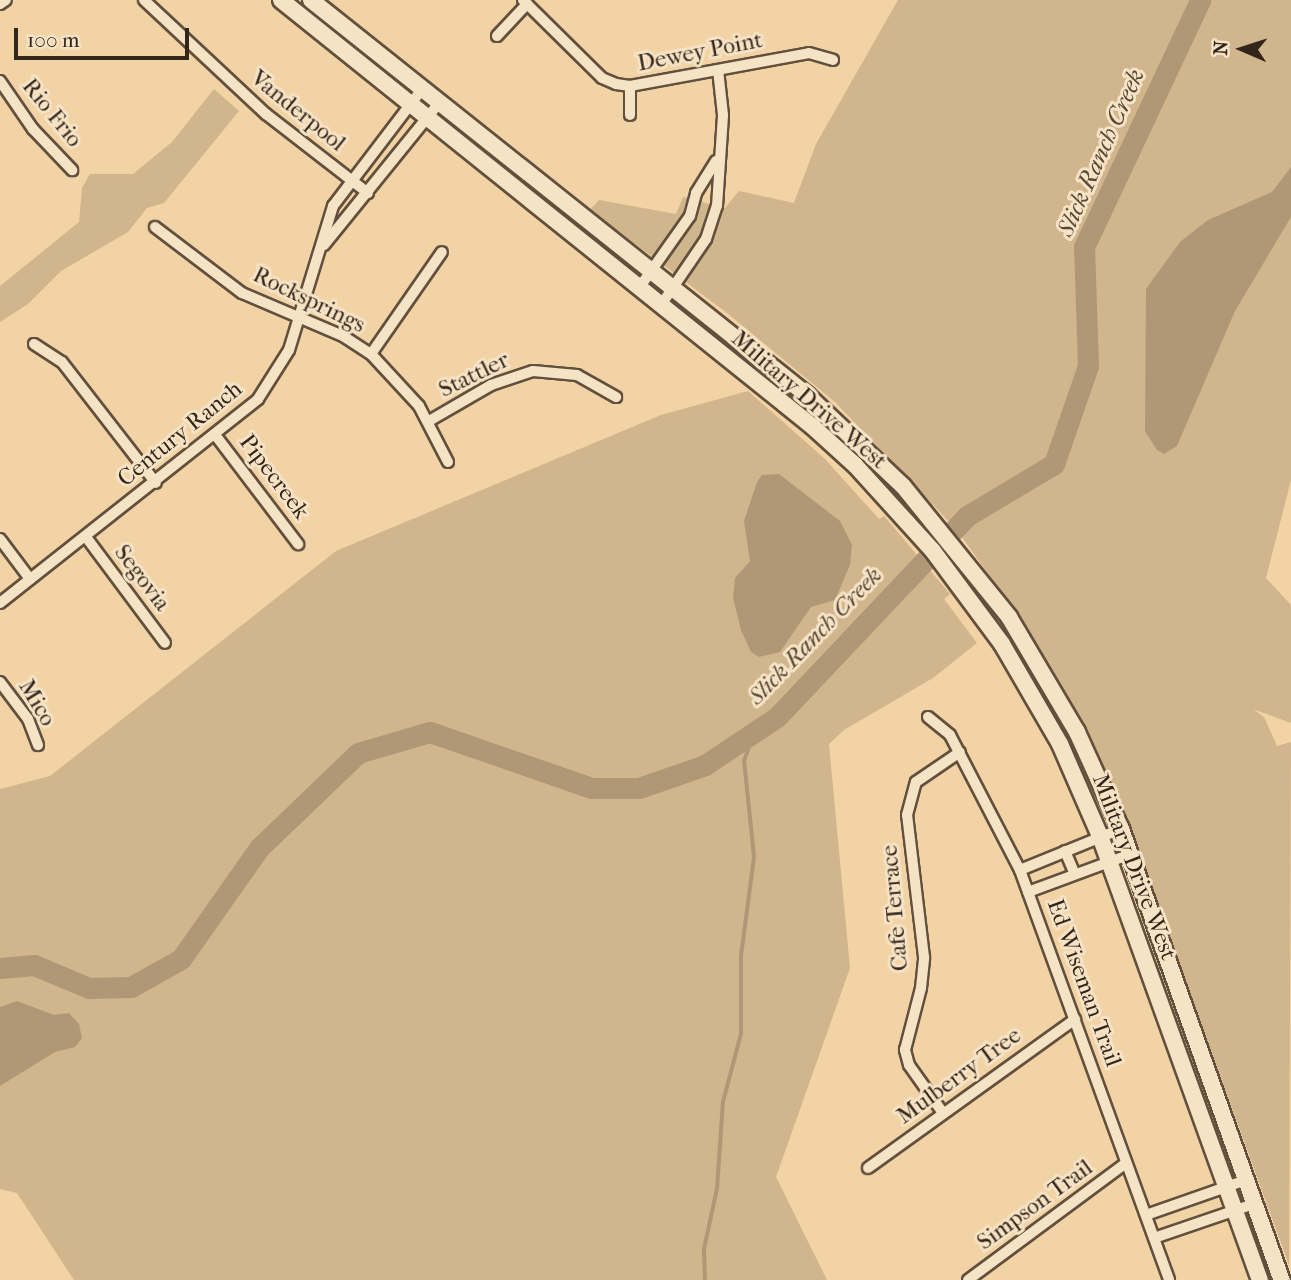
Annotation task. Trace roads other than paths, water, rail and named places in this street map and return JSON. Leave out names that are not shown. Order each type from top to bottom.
[{"type":"main road","name":"Military Drive West","points":[[281,0],[812,426],[886,500],[962,590],[1002,644],[1060,744],[1100,836],[1260,1280]]},
{"type":"main road","name":"Military Drive West","points":[[311,0],[807,395],[903,486],[981,581],[1055,692],[1121,829],[1282,1280]]},
{"type":"street","points":[[0,4],[6,0]]},
{"type":"street","name":"Vanderpool","points":[[144,0],[266,114],[368,193]]},
{"type":"street","points":[[497,36],[525,2]]},
{"type":"street","name":"Dewey Point","points":[[525,2],[603,78],[630,86],[809,53],[833,61]]},
{"type":"street","points":[[661,305],[711,226],[723,115],[718,70]]},
{"type":"street","name":"Rio Frio","points":[[0,81],[33,129],[72,170]]},
{"type":"street","points":[[629,116],[630,86]]},
{"type":"street","name":"Century Ranch","points":[[0,603],[245,413],[270,384],[299,318],[333,206],[350,179],[423,88]]},
{"type":"street","name":"Century Ranch","points":[[320,249],[440,102]]},
{"type":"street","points":[[386,133],[405,148]]},
{"type":"street","points":[[639,288],[690,216],[696,193],[718,158]]},
{"type":"street","points":[[690,216],[711,226]]},
{"type":"street","name":"Rocksprings","points":[[155,227],[242,293],[343,336],[371,354],[400,381],[429,421],[449,462]]},
{"type":"street","points":[[371,354],[442,252]]},
{"type":"street","points":[[34,344],[62,362],[156,483]]},
{"type":"street","name":"Stattler","points":[[429,421],[491,385],[533,371],[577,375],[616,397]]},
{"type":"street","name":"Pipecreek","points":[[216,436],[298,544]]},
{"type":"street","name":"Segovia","points":[[86,537],[165,643]]},
{"type":"street","points":[[0,539],[30,579]]},
{"type":"street","name":"Mico","points":[[0,682],[28,719],[38,745]]},
{"type":"street","name":"Ed Wiseman Trail","points":[[928,717],[950,735],[1020,870],[1169,1280]]},
{"type":"street","name":"Cafe Terrace","points":[[943,1113],[909,1065],[905,1050],[923,957],[907,815],[916,782],[960,752]]},
{"type":"street","points":[[1020,870],[1121,829]]},
{"type":"street","points":[[1065,851],[1075,874]]},
{"type":"street","points":[[1028,892],[1130,854]]},
{"type":"street","name":"Mulberry Tree","points":[[869,1168],[1075,1019]]},
{"type":"street","name":"Simpson Trail","points":[[968,1280],[1126,1163]]},
{"type":"street","points":[[1146,1215],[1246,1180]]},
{"type":"street","points":[[1192,1200],[1200,1223]]},
{"type":"street","points":[[1154,1238],[1254,1204]]},
{"type":"waterway","name":"Slick Ranch Creek","points":[[0,968],[34,965],[89,988],[131,987],[181,959],[259,848],[358,753],[430,732],[592,788],[639,788],[705,765],[777,717],[967,516],[1054,464],[1088,366],[1084,247],[1200,0]]},
{"type":"waterway","points":[[705,1280],[704,1249],[717,1189],[723,1102],[741,1034],[741,956],[754,857],[744,761],[754,733]]}]
